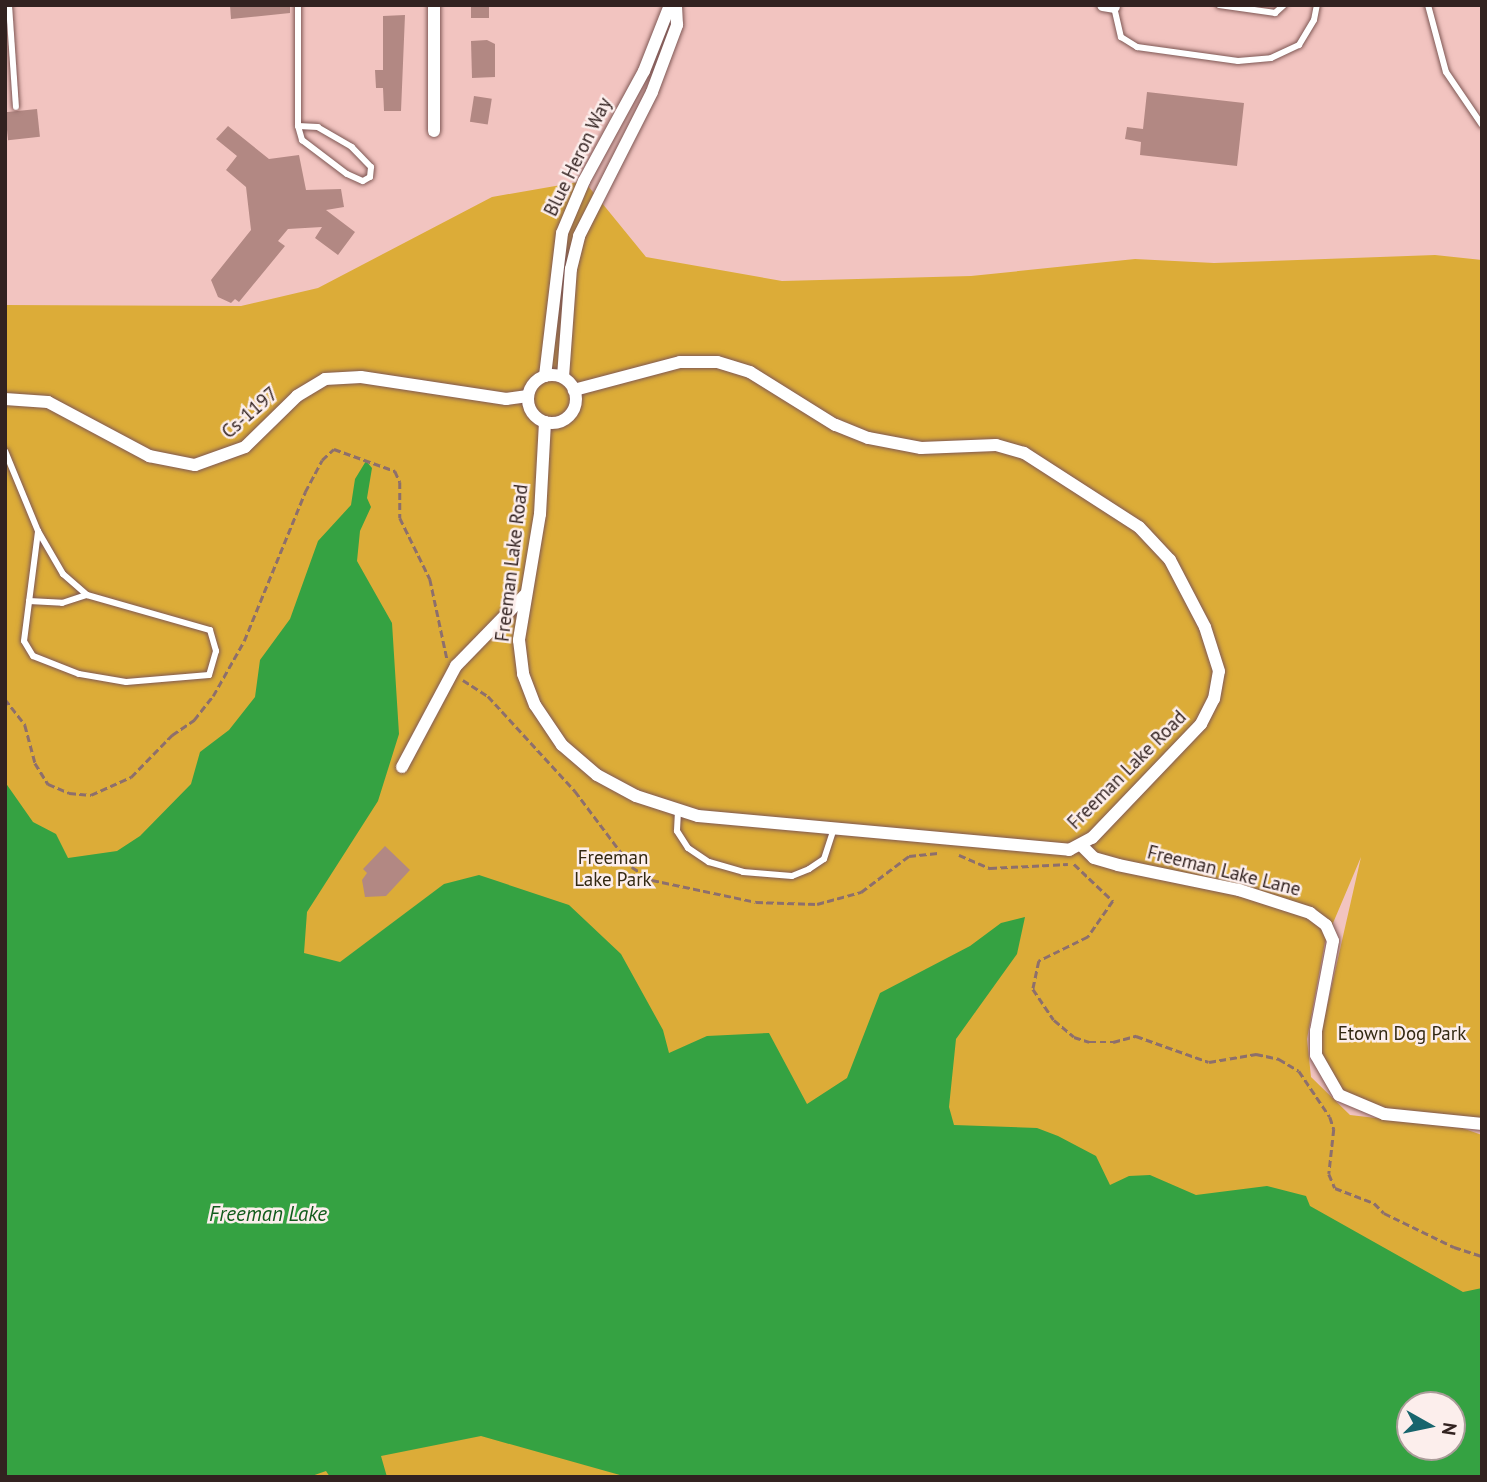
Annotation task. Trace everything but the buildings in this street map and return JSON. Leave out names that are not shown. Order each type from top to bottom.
[{"type":"street","points":[[434,5],[435,131]]},
{"type":"street","name":"Blue Heron Way","points":[[545,376],[562,233],[584,181],[644,71],[670,5]]},
{"type":"street","name":"Blue Heron Way","points":[[563,377],[571,269],[579,236],[652,92],[677,25],[676,5]]},
{"type":"street","name":"Freeman Lake Road","points":[[545,422],[540,514],[519,640],[523,674],[552,733],[597,775],[636,796],[678,811],[1029,849],[1069,850],[1081,845],[1201,724],[1218,680],[1216,656],[1185,586],[1145,532],[1098,498],[1011,448],[982,444],[921,448],[868,438],[835,425],[734,366],[680,362],[575,390]]},
{"type":"street","points":[[545,376],[563,377],[575,390],[571,413],[556,423],[545,422],[532,413],[528,396],[531,386],[545,376]]},
{"type":"street","name":"Cs-1197","points":[[5,399],[48,402],[149,456],[195,465],[245,447],[297,396],[325,379],[361,377],[506,399],[528,396]]},
{"type":"street","points":[[402,767],[454,669],[484,633],[527,594]]},
{"type":"street","name":"Freeman Lake Lane","points":[[1081,845],[1094,858],[1239,890],[1310,913],[1326,925],[1333,941],[1316,1031],[1316,1055],[1339,1096],[1384,1114],[1482,1124]]},
{"type":"lane","points":[[9,5],[16,107]]},
{"type":"lane","points":[[298,5],[298,125],[307,145],[347,174],[363,181],[370,177],[371,167],[352,147],[318,127],[298,125]]},
{"type":"lane","points":[[1219,5],[1275,13],[1284,5]]},
{"type":"lane","points":[[1112,6],[1121,37],[1137,47],[1238,61],[1271,58],[1299,45],[1314,20],[1317,5]]},
{"type":"lane","points":[[1428,5],[1446,72],[1482,125]]},
{"type":"lane","points":[[5,451],[38,531],[63,574],[87,595],[210,630],[216,651],[209,675],[127,682],[79,674],[33,656],[24,641],[38,531]]},
{"type":"lane","points":[[29,601],[62,603],[87,595]]},
{"type":"lane","points":[[678,811],[677,831],[688,848],[709,862],[743,872],[792,876],[810,869],[824,859],[834,826]]},
{"type":"path","points":[[5,699],[25,725],[35,763],[48,784],[69,793],[91,795],[131,776],[172,735],[194,720],[213,696],[244,641],[322,460],[334,449],[362,456],[395,471],[400,482],[400,518],[430,579],[441,645],[454,669],[488,696],[570,785],[632,867],[652,880],[756,902],[817,904],[861,892],[909,856],[944,852]]},
{"type":"path","points":[[958,854],[990,868],[1073,862],[1113,901],[1088,937],[1040,961],[1034,975],[1032,989],[1046,1012],[1074,1037],[1089,1042],[1113,1042],[1136,1035],[1209,1062],[1256,1054],[1289,1064],[1309,1083],[1330,1117],[1334,1129],[1329,1174],[1335,1188],[1374,1203],[1384,1213],[1454,1247],[1482,1256]]},
{"type":"green space","name":"Freeman Lake Park","points":[[584,181],[646,257],[782,281],[971,276],[1135,259],[1214,263],[1435,255],[1482,260],[1482,1126],[1384,1114],[1339,1095],[1316,1055],[1361,857],[1325,942],[1307,1039],[1311,1077],[1350,1115],[1462,1128],[1482,1135],[1482,1477],[5,1477],[5,305],[241,306],[318,288],[492,197]]},
{"type":"water","name":"Freeman Lake","points":[[366,461],[372,468],[367,498],[371,507],[360,531],[357,561],[392,623],[399,734],[378,801],[307,912],[304,953],[340,962],[444,884],[479,875],[569,905],[621,954],[663,1030],[669,1053],[707,1036],[769,1033],[807,1104],[847,1078],[880,993],[970,946],[1001,923],[1025,917],[1017,954],[956,1039],[949,1107],[954,1125],[1037,1128],[1058,1136],[1096,1156],[1110,1185],[1129,1176],[1150,1175],[1196,1195],[1267,1186],[1306,1196],[1310,1206],[1463,1292],[1482,1288],[1482,1477],[627,1477],[481,1436],[381,1456],[387,1477],[330,1477],[326,1471],[309,1477],[5,1477],[5,782],[33,822],[56,834],[68,858],[117,851],[140,836],[191,784],[200,752],[229,730],[255,697],[260,660],[290,619],[318,541],[351,505],[355,479]]},
{"type":"park label","name":"Etown Dog Park","points":[[1402,1034]]}]
